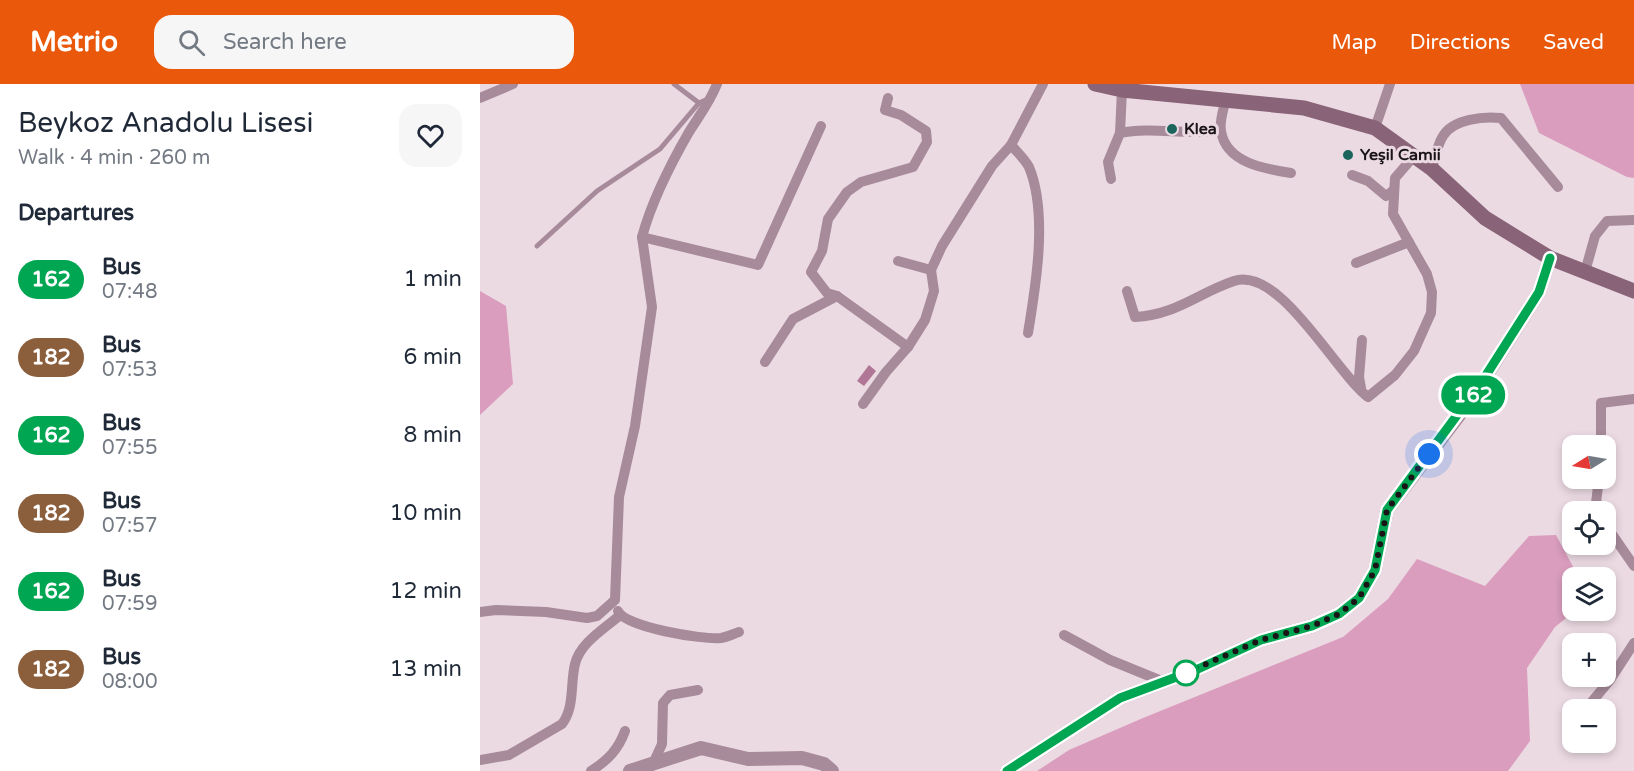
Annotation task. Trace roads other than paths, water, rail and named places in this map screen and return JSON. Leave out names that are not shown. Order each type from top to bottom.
[{"type":"main road","points":[[1095,84],[1122,90],[1226,98],[1304,108],[1376,128],[1432,169],[1485,218],[1550,258],[1634,291]]},
{"type":"street","points":[[717,84],[712,98],[690,131],[650,209],[642,237],[652,307],[635,426],[619,497],[615,600],[619,616],[624,620],[668,632],[720,638],[739,632]]},
{"type":"street","points":[[863,404],[908,347],[925,320],[934,291],[931,270],[942,246],[992,166],[1011,145],[1043,84]]},
{"type":"street","points":[[1376,128],[1390,84]]},
{"type":"street","points":[[480,98],[506,86]]},
{"type":"street","points":[[1111,179],[1108,162],[1119,133],[1122,90]]},
{"type":"street","points":[[888,98],[885,110],[918,123],[926,131],[927,142],[913,167],[861,182],[841,200],[828,219],[822,251],[811,272],[827,293],[837,296],[908,347]]},
{"type":"street","points":[[1226,98],[1220,130],[1226,144],[1241,160],[1268,169],[1292,173]]},
{"type":"street","points":[[1432,169],[1443,135],[1458,125],[1483,116],[1501,118],[1558,187]]},
{"type":"street","points":[[642,237],[758,265],[821,126]]},
{"type":"street","points":[[1119,133],[1140,129],[1206,132],[1220,130]]},
{"type":"street","points":[[1011,145],[1028,164],[1034,182],[1038,226],[1038,257],[1028,333]]},
{"type":"street","points":[[1127,291],[1136,317],[1158,316],[1235,280],[1254,279],[1278,296],[1361,392],[1368,397],[1395,375],[1414,351],[1431,313],[1432,292],[1427,274],[1393,214],[1395,178],[1414,156]]},
{"type":"street","points":[[1352,175],[1368,181],[1386,196],[1394,190]]},
{"type":"street","points":[[1585,272],[1594,236],[1607,221],[1634,220]]},
{"type":"street","points":[[1356,263],[1409,242]]},
{"type":"street","points":[[1007,771],[1120,698],[1164,682],[1261,640],[1312,626],[1339,614],[1359,598],[1375,570],[1387,510],[1472,398],[1539,292],[1550,258]]},
{"type":"street","points":[[898,261],[931,270]]},
{"type":"street","points":[[765,362],[793,319],[837,296]]},
{"type":"street","points":[[1361,392],[1359,377],[1362,340]]},
{"type":"street","points":[[1601,435],[1601,403],[1634,399]]},
{"type":"street","points":[[1616,540],[1634,566]]},
{"type":"street","points":[[480,612],[496,610],[546,612],[587,618],[597,616],[615,600]]},
{"type":"street","points":[[480,760],[509,755],[562,724],[568,717],[575,663],[580,653],[619,616]]},
{"type":"street","points":[[1064,635],[1110,660],[1164,682]]},
{"type":"street","points":[[1594,699],[1610,680],[1634,643]]},
{"type":"street","points":[[652,766],[662,744],[663,703],[670,695],[698,690]]},
{"type":"street","points":[[591,771],[606,761],[617,749],[625,731]]},
{"type":"street","points":[[630,771],[652,766],[701,748],[748,759],[802,758],[824,764],[832,771]]},
{"type":"lane","points":[[674,84],[699,103]]},
{"type":"lane","points":[[537,246],[597,191],[660,149],[699,103],[712,98]]},
{"type":"place","name":"Klea","points":[[1172,129]]},
{"type":"place","name":"Yeşil Camii","points":[[1348,155]]}]
